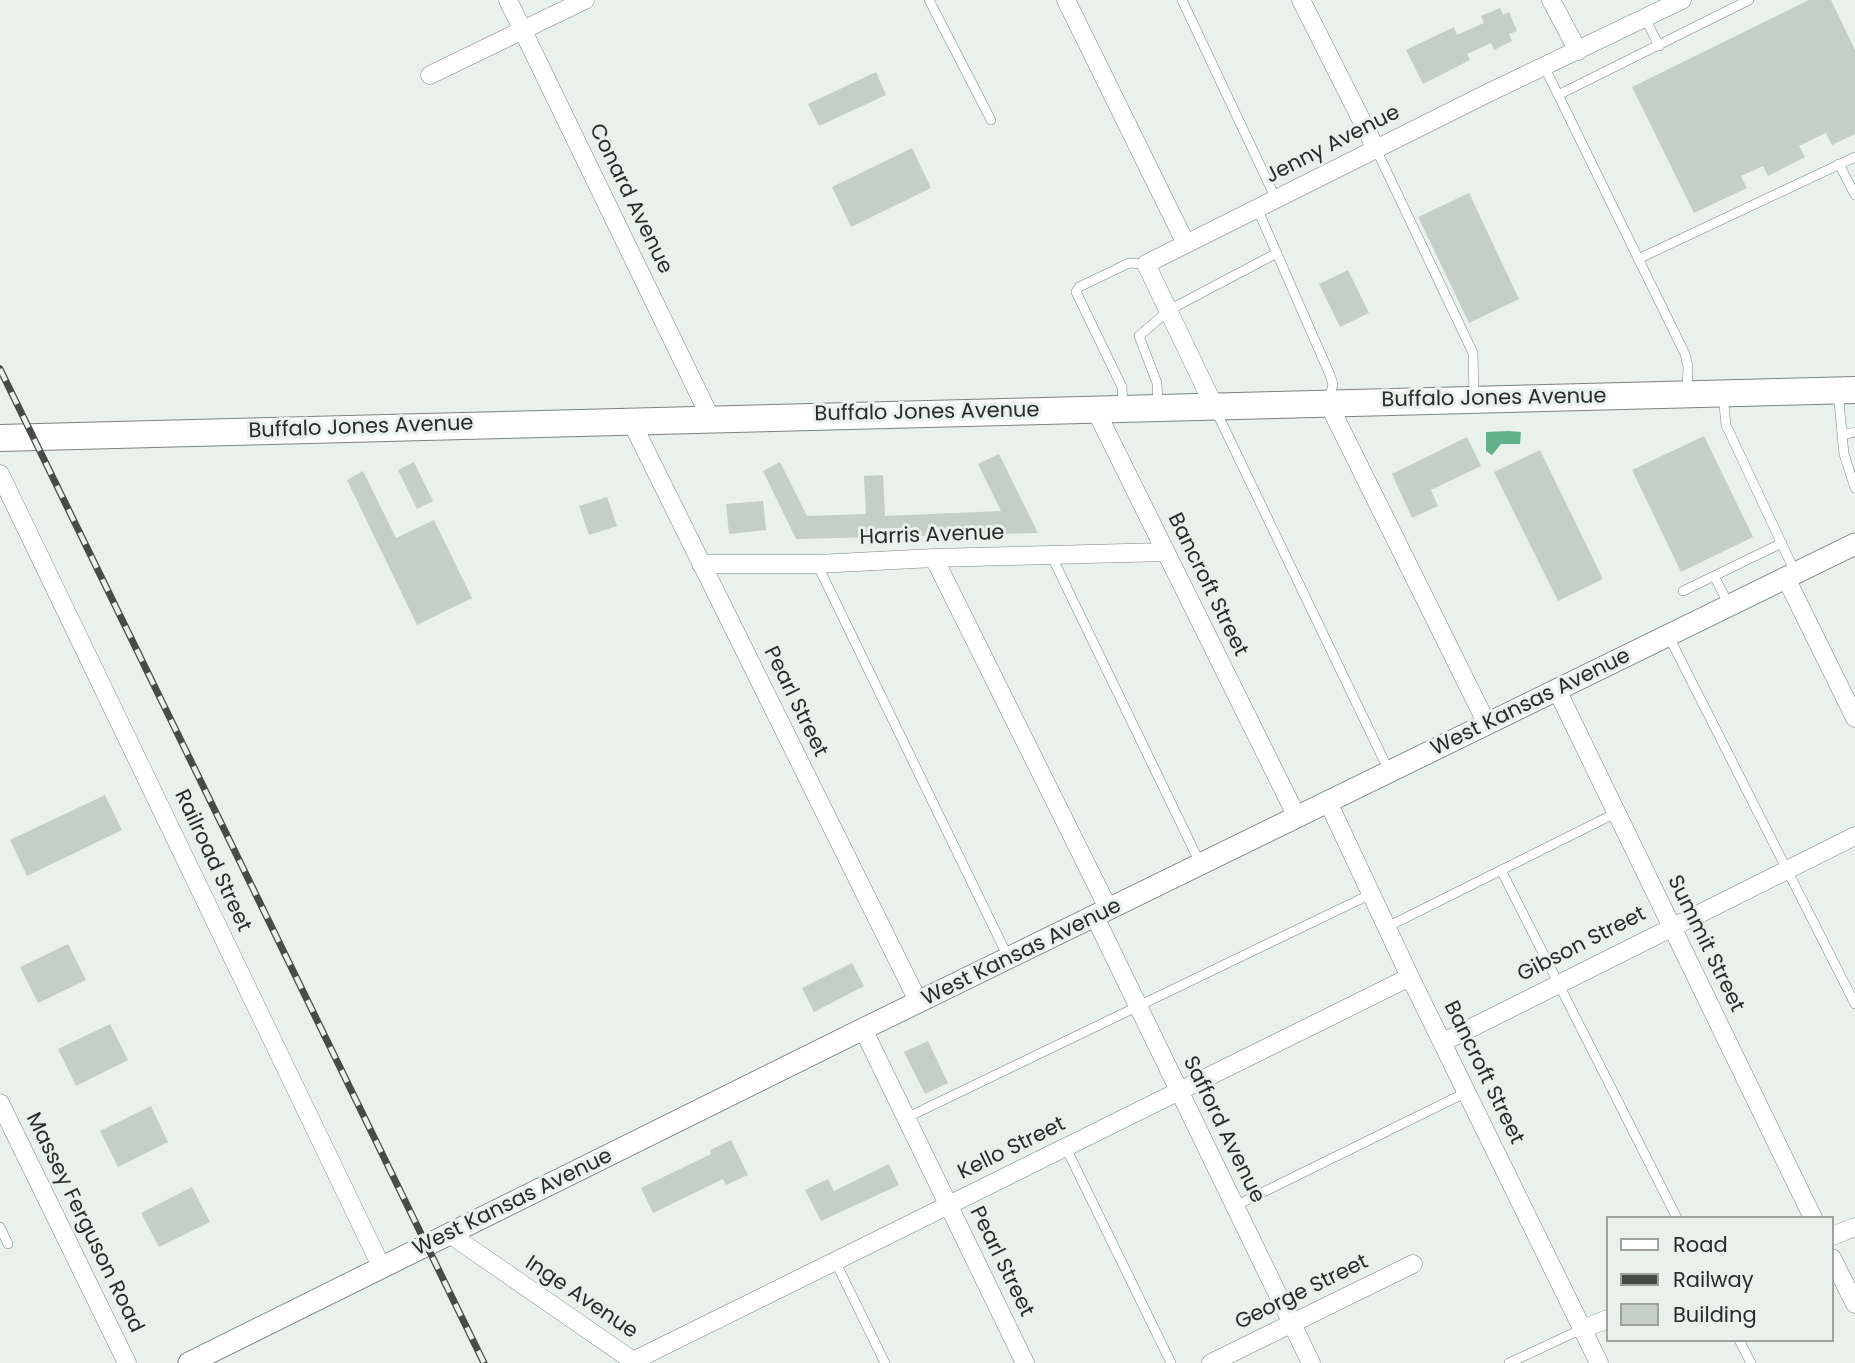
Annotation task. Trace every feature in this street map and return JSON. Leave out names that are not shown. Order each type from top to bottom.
[{"type":"main road","name":"Buffalo Jones Avenue","points":[[0,438],[1846,390]]},
{"type":"street","name":"Conard Avenue","points":[[508,0],[711,419]]},
{"type":"street","points":[[430,75],[585,0]]},
{"type":"street","points":[[1066,0],[1186,244]]},
{"type":"street","points":[[1301,0],[1376,149]]},
{"type":"street","points":[[1551,0],[1578,51]]},
{"type":"street","name":"Jenny Avenue","points":[[1146,264],[1682,0]]},
{"type":"street","points":[[1146,264],[1214,406]]},
{"type":"street","points":[[1328,403],[1487,724]]},
{"type":"street","name":"Bancroft Street","points":[[1095,410],[1297,817]]},
{"type":"street","name":"Pearl Street","points":[[631,421],[919,1003]]},
{"type":"street","name":"Railroad Street","points":[[0,474],[382,1268]]},
{"type":"street","name":"West Kansas Avenue","points":[[189,1363],[863,1029],[1855,544]]},
{"type":"street","name":"Harris Avenue","points":[[701,564],[817,564],[1165,552]]},
{"type":"street","name":"Safford Avenue","points":[[934,558],[1102,914],[1138,1006],[1311,1363]]},
{"type":"street","points":[[1791,575],[1855,718]]},
{"type":"street","name":"Summit Street","points":[[1557,690],[1812,1216]]},
{"type":"street","name":"Bancroft Street","points":[[1328,802],[1410,977],[1599,1363]]},
{"type":"street","name":"Gibson Street","points":[[1443,1042],[1855,835]]},
{"type":"street","name":"Kello Street","points":[[634,1362],[1410,977]]},
{"type":"street","name":"Pearl Street","points":[[863,1029],[1026,1363]]},
{"type":"street","name":"Massey Ferguson Road","points":[[0,1103],[127,1363]]},
{"type":"street","points":[[1834,1235],[1855,1227]]},
{"type":"street","name":"Inge Avenue","points":[[450,1235],[634,1362]]},
{"type":"street","points":[[1834,1262],[1855,1304]]},
{"type":"street","name":"George Street","points":[[1211,1363],[1413,1264]]},
{"type":"street","points":[[1582,1329],[1606,1320]]},
{"type":"lane","points":[[929,0],[991,120]]},
{"type":"lane","points":[[1182,0],[1276,199]]},
{"type":"lane","points":[[1559,95],[1749,0]]},
{"type":"lane","points":[[1645,18],[1659,46]]},
{"type":"lane","points":[[1544,66],[1685,354],[1688,367],[1687,394]]},
{"type":"lane","points":[[1376,149],[1473,353],[1474,400]]},
{"type":"lane","points":[[1638,259],[1855,157]]},
{"type":"lane","points":[[1839,164],[1855,195]]},
{"type":"lane","points":[[1257,208],[1330,375],[1333,384],[1328,403]]},
{"type":"lane","points":[[1158,408],[1157,383],[1139,336],[1169,310],[1277,253]]},
{"type":"lane","points":[[1123,409],[1122,387],[1076,292],[1079,287],[1129,263],[1146,264]]},
{"type":"lane","points":[[1846,390],[1842,435],[1846,464],[1855,488]]},
{"type":"lane","points":[[1723,393],[1726,425],[1782,543],[1791,575]]},
{"type":"lane","points":[[1214,406],[1389,772]]},
{"type":"lane","points":[[1842,435],[1855,432]]},
{"type":"lane","points":[[1683,591],[1782,543]]},
{"type":"lane","points":[[1051,555],[1201,865]]},
{"type":"lane","points":[[817,564],[1009,959]]},
{"type":"lane","points":[[1714,576],[1729,605]]},
{"type":"lane","points":[[1668,635],[1855,1004]]},
{"type":"lane","points":[[1387,927],[1616,813]]},
{"type":"lane","points":[[1501,870],[1676,1216]]},
{"type":"lane","points":[[906,1118],[1371,894]]},
{"type":"lane","points":[[1235,1206],[1467,1093]]},
{"type":"lane","points":[[1066,1148],[1171,1363]]},
{"type":"lane","points":[[0,1227],[8,1244]]},
{"type":"lane","points":[[835,1261],[885,1363]]},
{"type":"lane","points":[[1509,1363],[1582,1329]]},
{"type":"lane","points":[[1740,1342],[1751,1363]]},
{"type":"shaded area","points":[[1486,432],[1521,432],[1520,444],[1501,444],[1492,455],[1486,451]]},
{"type":"building","points":[[1809,0],[1831,0],[1855,50],[1855,134],[1832,145],[1826,133],[1799,146],[1805,157],[1768,176],[1763,166],[1741,176],[1747,188],[1694,213],[1632,87]]},
{"type":"building","points":[[1500,8],[1503,15],[1509,12],[1517,31],[1509,34],[1512,41],[1494,50],[1491,43],[1467,54],[1470,60],[1423,84],[1406,50],[1454,27],[1457,35],[1484,23],[1481,16]]},
{"type":"building","points":[[876,72],[886,95],[819,126],[808,104]]},
{"type":"building","points":[[912,148],[931,188],[851,227],[832,187]]},
{"type":"building","points":[[1469,193],[1519,299],[1469,323],[1418,217]]},
{"type":"building","points":[[1348,270],[1369,313],[1340,327],[1319,284]]},
{"type":"building","points":[[1704,436],[1753,537],[1681,572],[1632,470]]},
{"type":"building","points":[[1467,437],[1481,466],[1431,490],[1438,506],[1412,518],[1392,474]]},
{"type":"building","points":[[1540,450],[1603,579],[1558,601],[1494,472]]},
{"type":"building","points":[[999,454],[1038,533],[796,539],[763,471],[780,462],[807,516],[866,514],[864,476],[883,475],[885,516],[1001,511],[978,464]]},
{"type":"building","points":[[414,462],[433,501],[417,509],[398,470]]},
{"type":"building","points":[[363,471],[396,538],[434,520],[472,598],[417,625],[347,480]]},
{"type":"building","points":[[607,497],[617,526],[589,535],[579,506]]},
{"type":"building","points":[[763,501],[766,530],[729,534],[726,504]]},
{"type":"building","points":[[105,795],[122,830],[27,876],[10,840]]},
{"type":"building","points":[[68,944],[86,980],[38,1003],[20,967]]},
{"type":"building","points":[[852,963],[864,986],[814,1012],[802,988]]},
{"type":"building","points":[[110,1024],[128,1060],[76,1086],[58,1049]]},
{"type":"building","points":[[928,1041],[948,1083],[925,1094],[904,1052]]},
{"type":"building","points":[[151,1106],[168,1142],[118,1167],[100,1131]]},
{"type":"building","points":[[731,1140],[748,1175],[726,1185],[723,1179],[653,1213],[641,1188],[711,1154],[710,1150]]},
{"type":"building","points":[[889,1164],[899,1185],[821,1221],[805,1190],[828,1179],[834,1191]]},
{"type":"building","points":[[192,1187],[210,1222],[159,1247],[141,1213]]},
{"type":"railway","points":[[0,369],[484,1363]]}]
